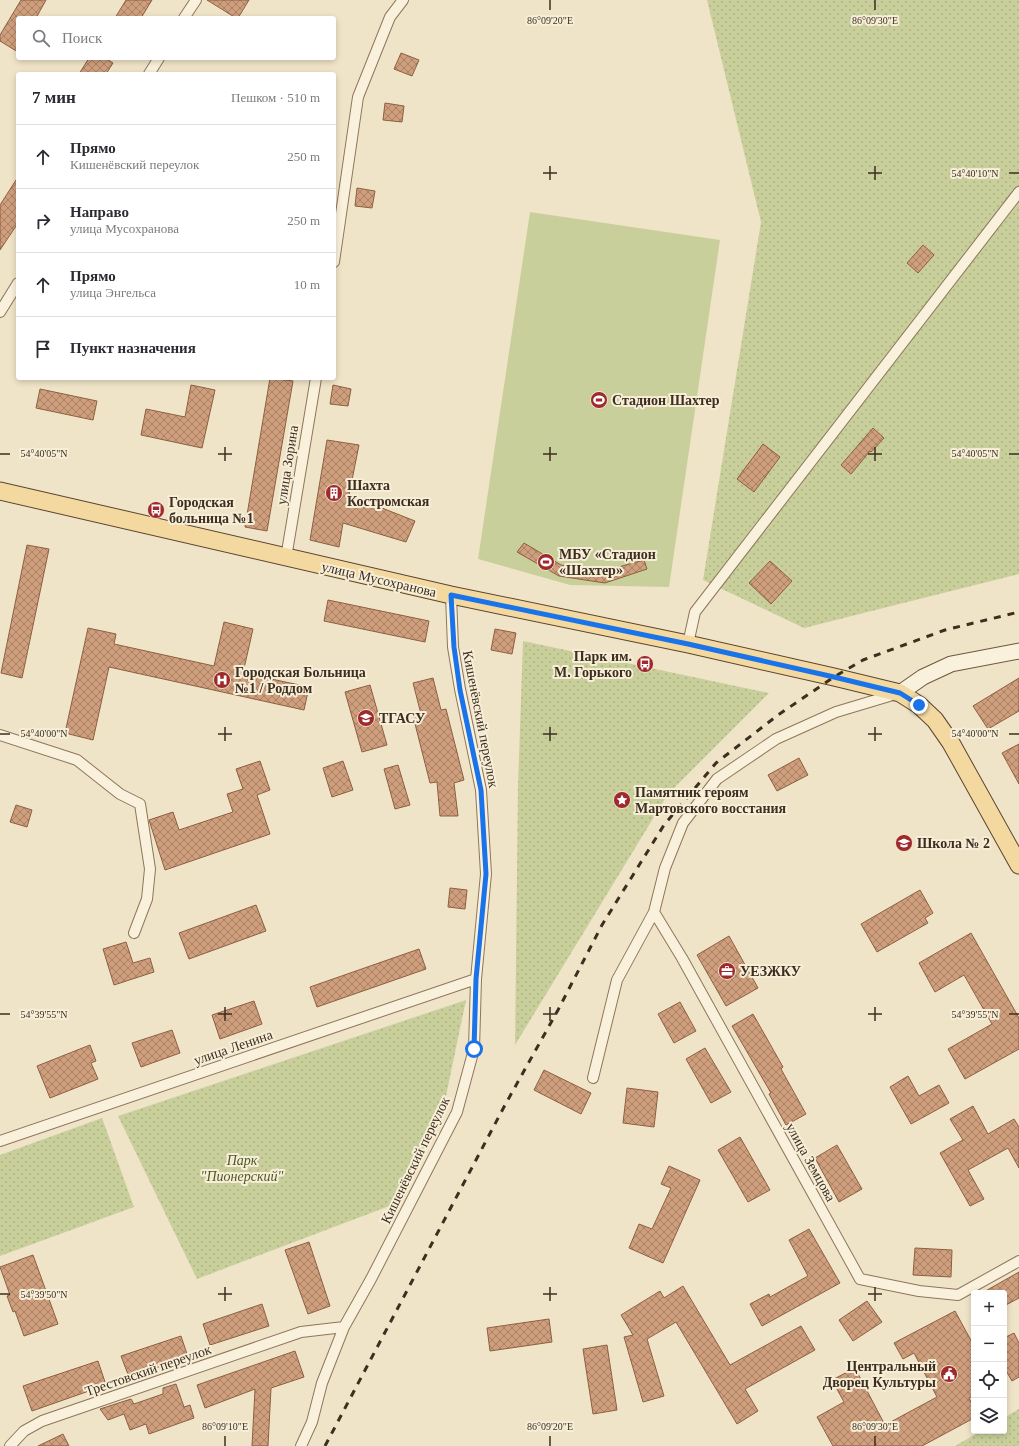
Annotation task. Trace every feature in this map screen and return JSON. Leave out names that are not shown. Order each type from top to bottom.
[{"type":"main road","name":"улица Мусохранова","points":[[0,491],[286,558],[451,595],[688,644],[900,693],[919,705],[935,720],[943,731],[1019,865]]},
{"type":"street","points":[[185,16],[196,0]]},
{"type":"street","points":[[336,248],[358,97],[390,17],[403,0]]},
{"type":"street","points":[[150,72],[158,60]]},
{"type":"street","points":[[688,644],[695,612],[1019,192]]},
{"type":"street","points":[[0,312],[16,286]]},
{"type":"street","name":"улица Зорина","points":[[286,558],[316,380]]},
{"type":"street","name":"Кишенёвский переулок","points":[[301,1446],[312,1422],[322,1383],[344,1327],[375,1272],[457,1112],[474,1049],[476,979],[486,874],[482,797],[460,690],[454,647],[451,595]]},
{"type":"street","points":[[593,1078],[617,980],[654,912],[665,868],[683,823],[717,779],[776,739],[836,712],[900,693],[923,677],[951,664],[1019,651]]},
{"type":"street","points":[[0,735],[77,760],[120,794],[140,804],[150,869],[147,899],[134,933]]},
{"type":"street","name":"улица Земцова","points":[[654,912],[682,958],[860,1279],[919,1291],[958,1295],[1019,1261]]},
{"type":"street","name":"улица Ленина","points":[[0,1141],[476,979]]},
{"type":"street","name":"Трестовский переулок","points":[[10,1446],[24,1430],[42,1421],[301,1332],[344,1327]]},
{"type":"green space","points":[[707,0],[1019,0],[1019,574],[804,628],[703,580],[761,222]]},
{"type":"green space","name":"Стадион Шахтер","points":[[530,212],[720,240],[669,587],[570,585],[478,559]]},
{"type":"green space","points":[[523,641],[769,693],[668,794],[515,1045],[518,787]]},
{"type":"green space","name":"Парк \"Пионерский\"","points":[[466,1000],[442,1115],[392,1205],[197,1279],[118,1116]]},
{"type":"green space","points":[[102,1118],[134,1207],[0,1256],[0,1155]]},
{"type":"green space","points":[[1019,1409],[1019,1446],[955,1446],[976,1434],[1007,1434],[1007,1416]]},
{"type":"building","points":[[21,0],[46,0],[37,16],[16,16],[16,51],[0,41],[0,35]]},
{"type":"building","points":[[126,0],[152,0],[142,16],[116,16]]},
{"type":"building","points":[[207,0],[249,0],[239,16],[233,16]]},
{"type":"building","points":[[401,53],[419,60],[412,76],[394,69]]},
{"type":"building","points":[[88,60],[108,60],[113,63],[107,72],[80,72]]},
{"type":"building","points":[[385,103],[404,106],[402,122],[383,120]]},
{"type":"building","points":[[16,180],[16,226],[0,250],[0,205]]},
{"type":"building","points":[[357,188],[375,191],[372,208],[355,206]]},
{"type":"building","points":[[923,245],[934,255],[918,273],[907,263]]},
{"type":"building","points":[[270,380],[293,381],[267,531],[245,527]]},
{"type":"building","points":[[191,385],[215,390],[202,448],[141,435],[146,409],[185,417]]},
{"type":"building","points":[[333,385],[351,389],[348,406],[330,404]]},
{"type":"building","points":[[40,389],[97,401],[93,420],[36,408]]},
{"type":"building","points":[[873,428],[884,438],[871,452],[870,451],[851,474],[841,465]]},
{"type":"building","name":"Шахта Костромская","points":[[327,440],[359,445],[349,495],[415,521],[406,542],[343,523],[339,547],[310,540]]},
{"type":"building","points":[[763,444],[780,457],[754,492],[737,479]]},
{"type":"building","name":"МБУ «Стадион «Шахтер»","points":[[524,543],[561,565],[604,571],[644,560],[647,569],[605,583],[559,576],[517,552]]},
{"type":"building","points":[[27,545],[49,549],[22,678],[1,673]]},
{"type":"building","points":[[770,561],[792,581],[771,604],[749,583]]},
{"type":"building","points":[[328,600],[429,621],[425,642],[324,621]]},
{"type":"building","name":"Городская Больница №1 / Роддом","points":[[224,622],[253,629],[243,673],[309,687],[304,710],[109,667],[93,740],[65,733],[88,628],[116,634],[114,644],[214,666]]},
{"type":"building","points":[[495,629],[516,633],[512,654],[491,650]]},
{"type":"building","points":[[433,678],[441,710],[446,709],[464,780],[454,783],[458,816],[440,816],[437,782],[430,783],[413,716],[421,714],[413,683]]},
{"type":"building","points":[[1019,678],[1019,711],[988,729],[973,706]]},
{"type":"building","name":"ТГАСУ","points":[[370,685],[387,745],[362,752],[345,692]]},
{"type":"building","points":[[1019,744],[1019,784],[1002,753]]},
{"type":"building","points":[[799,758],[808,775],[777,791],[768,775]]},
{"type":"building","points":[[260,761],[270,790],[257,795],[270,834],[165,870],[149,820],[173,812],[179,830],[233,812],[227,794],[243,789],[236,769]]},
{"type":"building","points":[[343,761],[353,790],[332,797],[323,768]]},
{"type":"building","points":[[398,765],[410,805],[395,809],[384,769]]},
{"type":"building","points":[[16,805],[32,810],[27,827],[10,822]]},
{"type":"building","points":[[450,888],[467,890],[465,909],[448,907]]},
{"type":"building","points":[[920,890],[933,913],[925,918],[928,923],[877,952],[861,924]]},
{"type":"building","points":[[256,905],[266,931],[189,959],[179,933]]},
{"type":"building","points":[[971,933],[1019,1018],[1019,1049],[965,1079],[948,1049],[992,1024],[964,975],[935,992],[919,963]]},
{"type":"building","name":"УЕЗЖКУ","points":[[729,936],[758,988],[726,1006],[697,955]]},
{"type":"building","points":[[126,942],[133,963],[150,958],[154,972],[114,985],[103,949]]},
{"type":"building","points":[[419,949],[426,969],[317,1007],[310,987]]},
{"type":"building","points":[[254,1001],[262,1024],[220,1039],[212,1015]]},
{"type":"building","points":[[680,1002],[696,1031],[674,1043],[658,1014]]},
{"type":"building","points":[[753,1014],[783,1067],[781,1069],[806,1114],[786,1125],[769,1094],[771,1093],[732,1026]]},
{"type":"building","points":[[172,1030],[180,1053],[141,1067],[132,1043]]},
{"type":"building","points":[[90,1045],[96,1061],[91,1063],[98,1079],[50,1098],[37,1066]]},
{"type":"building","points":[[705,1048],[731,1092],[711,1103],[686,1059]]},
{"type":"building","points":[[544,1070],[591,1093],[581,1114],[534,1090]]},
{"type":"building","points":[[908,1076],[919,1096],[939,1085],[949,1103],[911,1124],[890,1087]]},
{"type":"building","points":[[627,1088],[658,1092],[654,1127],[623,1123]]},
{"type":"building","points":[[973,1106],[988,1134],[1014,1119],[1019,1127],[1019,1168],[1008,1148],[968,1170],[984,1199],[970,1206],[940,1153],[963,1140],[950,1119]]},
{"type":"building","points":[[740,1137],[770,1190],[748,1202],[718,1150]]},
{"type":"building","points":[[837,1145],[862,1189],[839,1202],[815,1158]]},
{"type":"building","points":[[669,1166],[700,1180],[663,1263],[629,1248],[639,1224],[652,1229],[671,1188],[661,1184]]},
{"type":"building","points":[[809,1229],[840,1283],[762,1326],[750,1304],[769,1294],[770,1297],[808,1276],[789,1240]]},
{"type":"building","points":[[309,1242],[330,1306],[308,1314],[285,1250]]},
{"type":"building","points":[[915,1248],[952,1250],[951,1277],[913,1275]]},
{"type":"building","points":[[33,1255],[58,1324],[24,1336],[15,1311],[13,1312],[7,1296],[10,1295],[0,1267]]},
{"type":"building","points":[[1019,1272],[1019,1298],[1007,1304],[1007,1290],[987,1290]]},
{"type":"building","points":[[683,1286],[730,1365],[801,1326],[815,1350],[745,1389],[758,1411],[737,1424],[676,1322],[647,1339],[664,1396],[643,1402],[624,1337],[633,1335],[621,1315],[660,1291],[664,1298]]},
{"type":"building","points":[[867,1301],[882,1322],[853,1341],[839,1320]]},
{"type":"building","points":[[262,1304],[269,1326],[210,1345],[203,1324]]},
{"type":"building","name":"Центральный Дворец Культуры","points":[[955,1311],[971,1340],[971,1397],[969,1398],[971,1402],[971,1420],[922,1446],[833,1446],[817,1417],[844,1402],[832,1380],[855,1368],[885,1425],[937,1397],[914,1353],[903,1359],[894,1343]]},
{"type":"building","points":[[549,1319],[552,1342],[490,1351],[487,1328]]},
{"type":"building","points":[[1014,1333],[1019,1343],[1019,1377],[1012,1381],[1007,1372],[1007,1336]]},
{"type":"building","points":[[181,1336],[188,1357],[129,1377],[121,1356]]},
{"type":"building","points":[[607,1345],[617,1410],[593,1414],[583,1349]]},
{"type":"building","points":[[295,1351],[304,1377],[271,1388],[268,1446],[252,1446],[255,1389],[205,1408],[197,1385]]},
{"type":"building","points":[[98,1361],[106,1385],[32,1411],[23,1386]]},
{"type":"building","points":[[176,1384],[184,1407],[190,1405],[194,1418],[149,1434],[146,1424],[130,1430],[124,1414],[108,1420],[100,1409],[131,1399],[134,1404],[163,1394],[163,1388]]},
{"type":"building","points":[[63,1434],[69,1446],[38,1446]]},
{"type":"railway","points":[[325,1446],[602,925],[664,825],[716,763],[778,715],[834,677],[863,660],[945,630],[1019,612]]},
{"type":"place","name":"Стадион Шахтер","points":[[599,400]]},
{"type":"place","name":"Шахта Костромская","points":[[334,493]]},
{"type":"place","name":"Городская больница №1","points":[[156,510]]},
{"type":"place","name":"МБУ «Стадион «Шахтер»","points":[[546,562]]},
{"type":"place","name":"Парк им. М. Горького","points":[[645,664]]},
{"type":"place","name":"Городская Больница №1 / Роддом","points":[[222,680]]},
{"type":"place","name":"ТГАСУ","points":[[366,718]]},
{"type":"place","name":"Памятник героям Мартовского восстания","points":[[622,800]]},
{"type":"place","name":"Школа № 2","points":[[904,843]]},
{"type":"place","name":"УЕЗЖКУ","points":[[727,971]]},
{"type":"place","name":"Центральный Дворец Культуры","points":[[949,1374]]},
{"type":"route","points":[[474,1049],[476,979],[486,874],[481,790],[460,690],[454,647],[451,595],[688,644],[834,677],[900,693],[919,705]]}]
